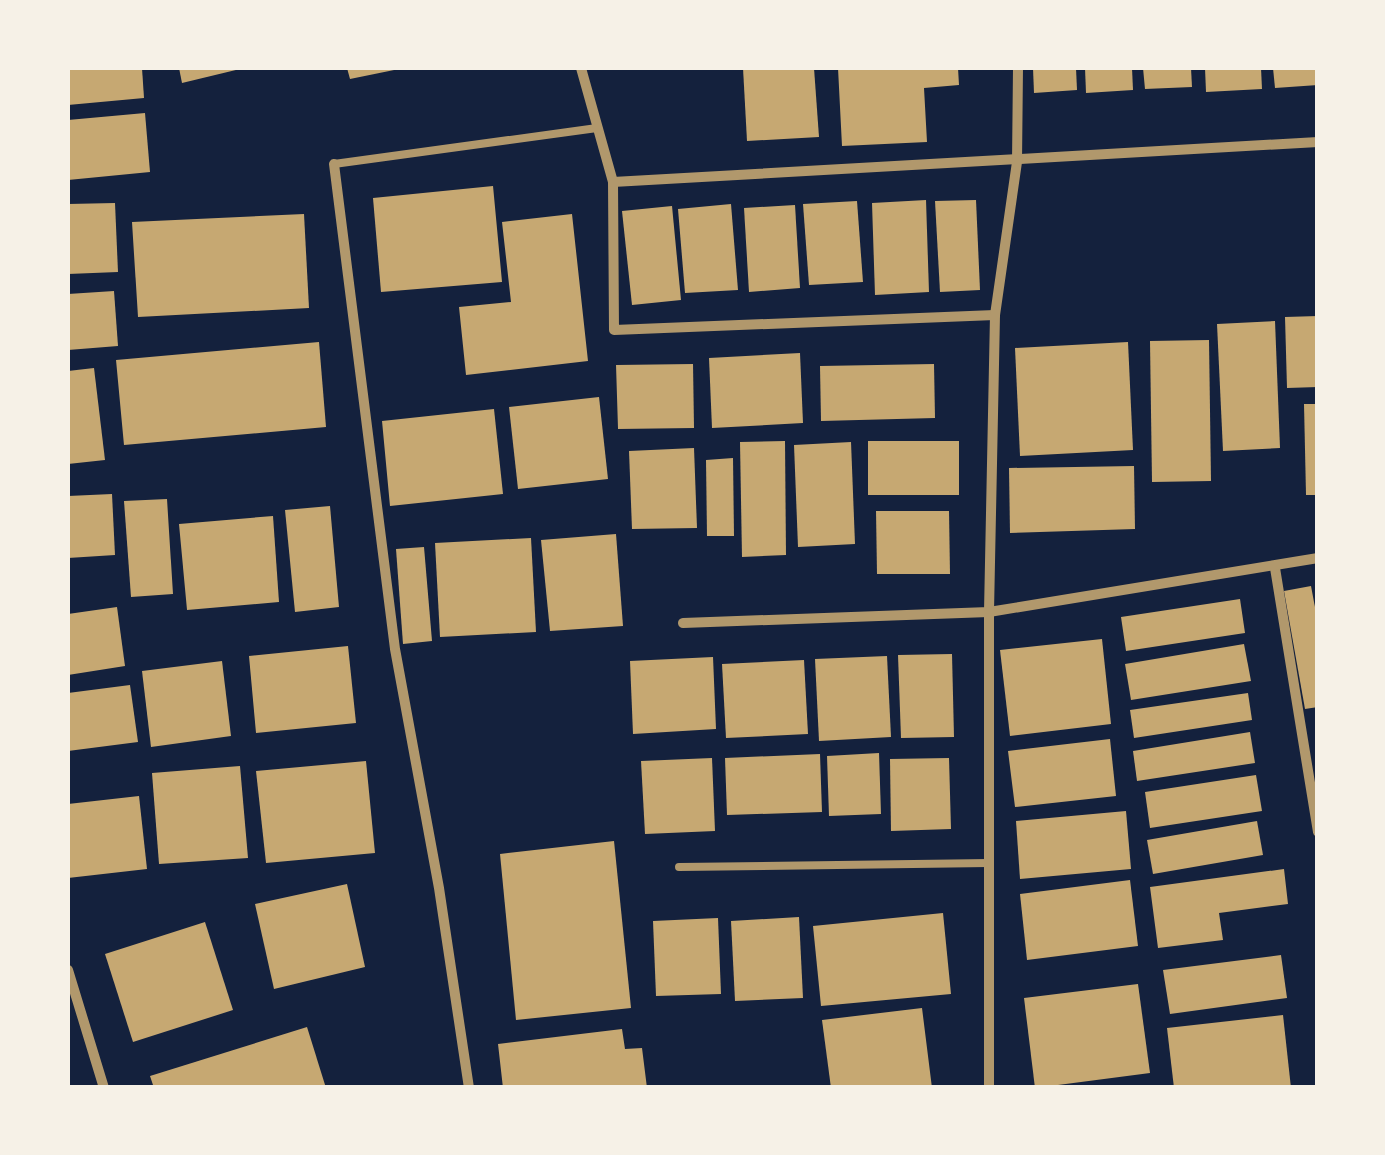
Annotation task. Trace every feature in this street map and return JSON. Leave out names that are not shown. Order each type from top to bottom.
[{"type":"street","points":[[581,68],[613,182],[614,330],[995,315]]},
{"type":"street","points":[[989,1088],[988,612],[995,315],[1016,162],[1018,68]]},
{"type":"street","points":[[613,182],[1318,142]]},
{"type":"street","points":[[334,164],[394,648],[439,888],[470,1088]]},
{"type":"street","points":[[683,624],[988,612],[1318,558]]},
{"type":"street","points":[[1274,568],[1313,762],[1318,832]]},
{"type":"street","points":[[68,970],[104,1088]]},
{"type":"lane","points":[[334,164],[598,128]]},
{"type":"lane","points":[[678,866],[988,863]]},
{"type":"building","points":[[68,68],[142,68],[144,98],[68,105]]},
{"type":"building","points":[[179,68],[240,68],[240,69],[182,83]]},
{"type":"building","points":[[347,68],[399,68],[399,69],[350,79]]},
{"type":"building","points":[[743,68],[814,68],[819,137],[747,141]]},
{"type":"building","points":[[838,68],[958,68],[959,85],[924,88],[927,142],[842,146]]},
{"type":"building","points":[[1033,68],[1076,68],[1077,90],[1034,93]]},
{"type":"building","points":[[1085,68],[1132,68],[1133,90],[1086,93]]},
{"type":"building","points":[[1143,68],[1191,68],[1192,87],[1145,89]]},
{"type":"building","points":[[1205,68],[1261,68],[1262,89],[1206,92]]},
{"type":"building","points":[[1273,68],[1318,68],[1318,85],[1275,88]]},
{"type":"building","points":[[145,113],[150,172],[68,180],[68,120]]},
{"type":"building","points":[[493,186],[502,282],[381,292],[373,198]]},
{"type":"building","points":[[926,200],[929,292],[875,295],[872,203]]},
{"type":"building","points":[[976,200],[980,290],[940,292],[935,201]]},
{"type":"building","points":[[857,201],[863,282],[809,285],[803,204]]},
{"type":"building","points":[[115,203],[118,272],[68,274],[68,204]]},
{"type":"building","points":[[731,204],[738,290],[685,293],[678,209]]},
{"type":"building","points":[[795,205],[800,288],[749,292],[744,208]]},
{"type":"building","points":[[672,206],[681,300],[632,305],[622,211]]},
{"type":"building","points":[[304,214],[309,308],[138,317],[132,222]]},
{"type":"building","points":[[572,214],[588,361],[466,375],[459,307],[511,302],[502,222]]},
{"type":"building","points":[[114,291],[118,346],[68,350],[68,294]]},
{"type":"building","points":[[1318,316],[1318,387],[1287,388],[1285,317]]},
{"type":"building","points":[[1275,321],[1280,448],[1223,451],[1217,324]]},
{"type":"building","points":[[1209,340],[1211,481],[1152,482],[1150,341]]},
{"type":"building","points":[[319,342],[326,427],[124,445],[116,360]]},
{"type":"building","points":[[1128,342],[1133,450],[1020,456],[1015,348]]},
{"type":"building","points":[[800,353],[803,423],[712,428],[709,358]]},
{"type":"building","points":[[693,364],[694,428],[618,429],[616,365]]},
{"type":"building","points":[[934,364],[935,418],[821,421],[820,366]]},
{"type":"building","points":[[94,368],[105,460],[68,464],[68,371]]},
{"type":"building","points":[[599,397],[608,479],[518,489],[509,407]]},
{"type":"building","points":[[1304,404],[1318,404],[1318,495],[1306,495]]},
{"type":"building","points":[[494,409],[503,494],[390,506],[382,421]]},
{"type":"building","points":[[785,441],[786,555],[742,557],[740,442]]},
{"type":"building","points":[[868,441],[959,441],[959,495],[868,495]]},
{"type":"building","points":[[851,442],[855,544],[798,547],[794,445]]},
{"type":"building","points":[[694,448],[697,528],[632,529],[629,451]]},
{"type":"building","points":[[733,458],[734,536],[707,536],[706,460]]},
{"type":"building","points":[[1134,466],[1135,529],[1010,533],[1009,468]]},
{"type":"building","points":[[112,494],[115,555],[68,558],[68,496]]},
{"type":"building","points":[[167,499],[173,594],[131,597],[124,501]]},
{"type":"building","points":[[330,506],[339,607],[295,612],[285,510]]},
{"type":"building","points":[[876,511],[949,511],[950,574],[877,574]]},
{"type":"building","points":[[273,516],[279,602],[187,610],[179,524]]},
{"type":"building","points":[[616,534],[623,626],[550,631],[541,540]]},
{"type":"building","points":[[531,538],[536,632],[440,637],[435,543]]},
{"type":"building","points":[[424,547],[432,641],[403,644],[396,549]]},
{"type":"building","points":[[1311,586],[1318,623],[1318,707],[1305,709],[1284,591]]},
{"type":"building","points":[[1240,599],[1245,633],[1126,651],[1121,617]]},
{"type":"building","points":[[117,607],[125,666],[68,675],[68,614]]},
{"type":"building","points":[[1102,639],[1111,724],[1010,736],[1000,650]]},
{"type":"building","points":[[1244,644],[1251,681],[1131,700],[1125,664]]},
{"type":"building","points":[[348,646],[356,723],[256,733],[249,656]]},
{"type":"building","points":[[952,654],[954,737],[901,738],[898,655]]},
{"type":"building","points":[[887,656],[891,737],[819,741],[815,659]]},
{"type":"building","points":[[713,657],[716,729],[633,734],[630,661]]},
{"type":"building","points":[[804,660],[808,734],[726,738],[722,664]]},
{"type":"building","points":[[222,661],[231,736],[151,747],[142,671]]},
{"type":"building","points":[[130,685],[138,742],[68,751],[68,693]]},
{"type":"building","points":[[1248,693],[1252,720],[1134,738],[1130,710]]},
{"type":"building","points":[[1250,732],[1255,763],[1137,781],[1133,751]]},
{"type":"building","points":[[1110,739],[1116,796],[1015,807],[1008,751]]},
{"type":"building","points":[[879,753],[881,814],[829,816],[827,756]]},
{"type":"building","points":[[820,754],[822,812],[727,815],[725,758]]},
{"type":"building","points":[[712,758],[715,831],[645,834],[641,761]]},
{"type":"building","points":[[949,758],[951,829],[891,831],[890,759]]},
{"type":"building","points":[[366,761],[375,853],[266,863],[256,771]]},
{"type":"building","points":[[240,766],[248,858],[159,864],[152,773]]},
{"type":"building","points":[[1256,775],[1262,811],[1150,828],[1145,792]]},
{"type":"building","points":[[139,796],[147,869],[68,878],[68,804]]},
{"type":"building","points":[[1126,811],[1131,869],[1020,879],[1016,821]]},
{"type":"building","points":[[1257,821],[1263,855],[1153,874],[1147,840]]},
{"type":"building","points":[[614,841],[631,1008],[516,1020],[500,854]]},
{"type":"building","points":[[1284,869],[1288,904],[1219,913],[1223,940],[1158,948],[1150,887]]},
{"type":"building","points":[[1130,880],[1138,946],[1027,960],[1020,894]]},
{"type":"building","points":[[347,884],[365,967],[274,989],[255,904]]},
{"type":"building","points":[[943,913],[951,994],[821,1006],[813,926]]},
{"type":"building","points":[[799,917],[803,998],[735,1001],[731,921]]},
{"type":"building","points":[[718,918],[721,994],[656,996],[653,921]]},
{"type":"building","points":[[205,922],[233,1010],[133,1042],[105,954]]},
{"type":"building","points":[[1281,955],[1287,998],[1170,1014],[1163,970]]},
{"type":"building","points":[[1138,984],[1150,1073],[1035,1088],[1024,998]]},
{"type":"building","points":[[922,1008],[932,1088],[831,1088],[822,1020]]},
{"type":"building","points":[[1283,1015],[1291,1088],[1174,1088],[1167,1028]]},
{"type":"building","points":[[307,1027],[326,1088],[154,1088],[150,1076]]},
{"type":"building","points":[[622,1029],[625,1049],[642,1048],[647,1088],[503,1088],[498,1044]]}]
